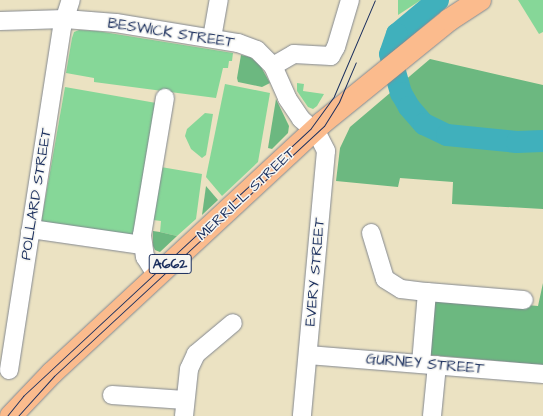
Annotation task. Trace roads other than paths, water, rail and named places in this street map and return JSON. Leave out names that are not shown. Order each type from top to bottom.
[{"type":"main road","name":"MERRILL STREET","points":[[11,416],[52,373],[314,130],[448,20],[480,0]]},
{"type":"street","name":"POLLARD STREET","points":[[9,370],[65,19],[70,0]]},
{"type":"street","points":[[212,38],[219,0]]},
{"type":"street","points":[[273,66],[294,54],[331,56],[336,47],[350,0]]},
{"type":"street","name":"BESWICK STREET","points":[[0,21],[65,19],[116,23],[212,38],[248,46],[264,55],[273,66],[295,111],[314,130]]},
{"type":"street","points":[[157,276],[150,268],[142,245],[164,98]]},
{"type":"street","name":"EVERY STREET","points":[[302,416],[326,151],[314,130]]},
{"type":"street","points":[[30,232],[38,230],[142,245]]},
{"type":"street","points":[[371,233],[385,279],[401,289],[524,300]]},
{"type":"street","points":[[427,292],[432,416]]},
{"type":"street","points":[[112,395],[184,408],[189,369],[196,354],[233,324]]},
{"type":"street","name":"GURNEY STREET","points":[[308,355],[543,374]]},
{"type":"street","points":[[0,414],[7,416]]},
{"type":"waterway","points":[[438,0],[397,34],[390,54],[401,93],[409,107],[424,124],[447,135],[517,142],[543,141]]},
{"type":"tram line","points":[[7,416],[23,396],[311,128],[334,96],[375,0]]},
{"type":"tram line","points":[[18,416],[54,376],[324,126],[339,102],[356,62]]}]
